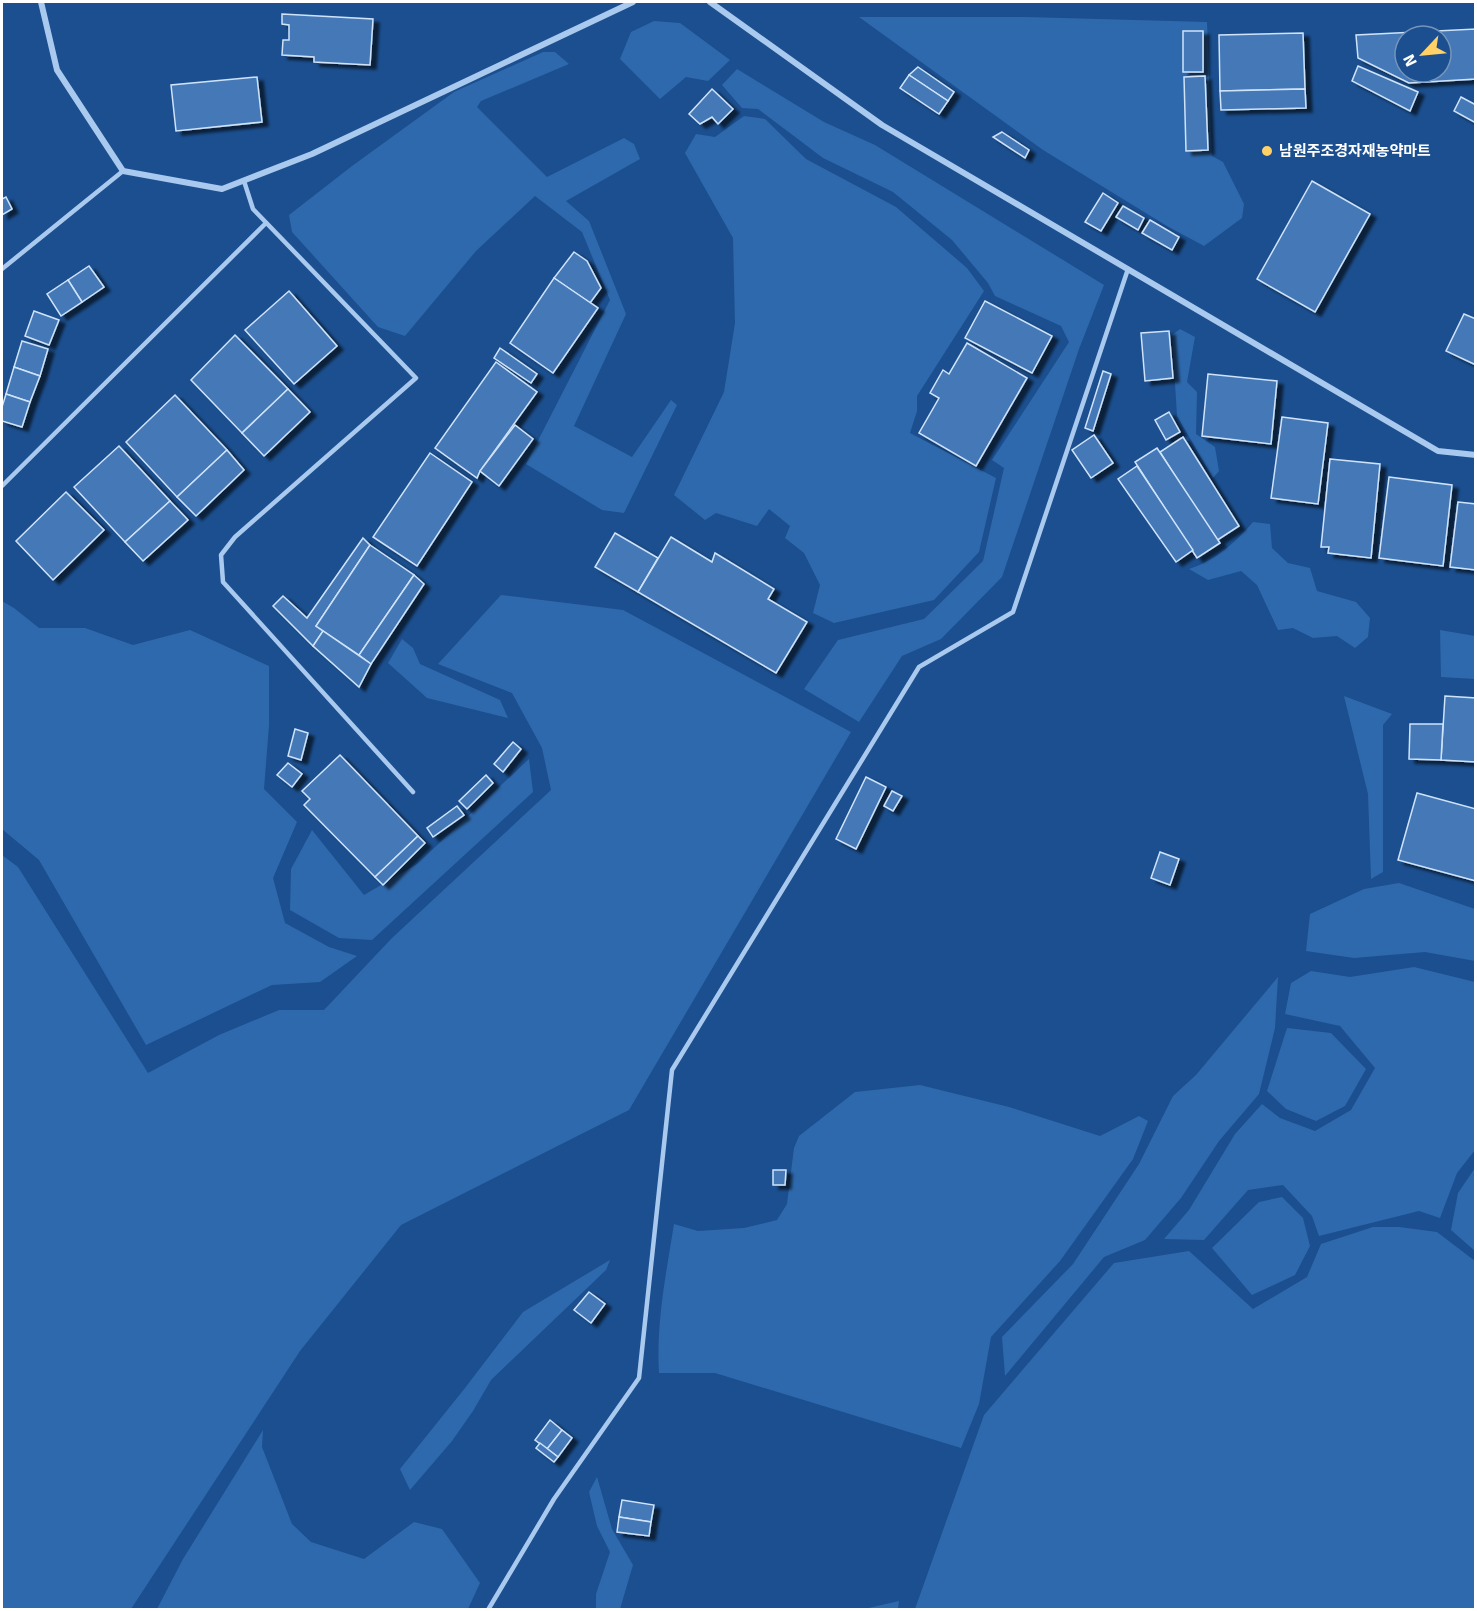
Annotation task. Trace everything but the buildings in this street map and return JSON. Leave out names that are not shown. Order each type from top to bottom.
[{"type":"street","points":[[41,2],[57,70],[123,171],[222,189],[312,154],[633,2]]},
{"type":"street","points":[[710,2],[882,125],[1438,451],[1476,455]]},
{"type":"lane","points":[[2,269],[123,171]]},
{"type":"lane","points":[[244,181],[253,209],[416,378],[235,537],[221,555],[223,582],[413,792]]},
{"type":"lane","points":[[2,486],[266,223]]},
{"type":"lane","points":[[488,1610],[554,1499],[639,1378],[672,1070],[919,666],[1013,612],[1128,269]]},
{"type":"shaded area","points":[[859,17],[1026,17],[1207,22],[1212,156],[1223,162],[1244,204],[1242,218],[1204,246],[1043,150]]},
{"type":"shaded area","points":[[654,21],[680,23],[730,60],[708,81],[686,77],[660,99],[620,59],[631,32]]},
{"type":"shaded area","points":[[543,52],[555,52],[569,64],[481,101],[477,107],[547,177],[624,138],[634,144],[640,159],[566,201],[589,221],[626,314],[574,426],[632,457],[671,400],[677,405],[624,513],[602,510],[526,464],[610,300],[582,232],[535,196],[476,251],[405,336],[378,327],[292,232],[289,215],[454,92]]},
{"type":"shaded area","points":[[737,69],[824,122],[875,145],[1104,285],[1079,349],[1002,577],[941,639],[902,656],[859,722],[804,689],[838,640],[924,619],[983,561],[1004,468],[992,460],[1069,342],[1061,326],[995,296],[988,283],[952,240],[893,192],[823,158],[758,109],[742,108],[722,85]]},
{"type":"shaded area","points":[[744,116],[765,119],[806,159],[896,207],[967,268],[984,291],[917,396],[917,411],[910,433],[996,478],[979,552],[934,600],[834,623],[813,613],[820,585],[804,553],[785,538],[790,526],[769,509],[757,526],[716,513],[705,520],[674,495],[724,392],[735,323],[733,238],[685,153],[696,134],[715,137]]},
{"type":"shaded area","points":[[1180,329],[1195,337],[1187,382],[1197,392],[1196,434],[1215,447],[1219,471],[1213,478],[1177,416],[1172,335]]},
{"type":"shaded area","points":[[1253,522],[1270,524],[1272,548],[1288,563],[1310,568],[1317,591],[1356,602],[1370,618],[1368,637],[1355,648],[1337,636],[1313,638],[1293,628],[1278,630],[1257,585],[1241,571],[1208,580],[1189,569],[1199,566],[1224,550]]},
{"type":"shaded area","points":[[501,595],[623,610],[851,732],[629,1110],[401,1225],[300,1351],[131,1609],[2,1609],[2,855],[18,867],[148,1073],[219,1035],[279,1010],[324,1010],[392,938],[551,790],[542,748],[512,693],[438,664]]},
{"type":"shaded area","points":[[2,601],[39,628],[85,628],[133,645],[190,630],[269,666],[269,725],[264,789],[297,822],[273,878],[285,923],[329,947],[357,956],[320,982],[272,985],[146,1045],[39,860],[2,829]]},
{"type":"shaded area","points":[[1440,630],[1475,636],[1475,679],[1441,677]]},
{"type":"shaded area","points":[[402,639],[413,648],[420,664],[500,700],[508,718],[427,698],[388,663]]},
{"type":"shaded area","points":[[1344,696],[1392,714],[1383,725],[1383,872],[1371,879],[1368,794]]},
{"type":"shaded area","points":[[529,759],[533,792],[372,940],[339,938],[290,910],[291,869],[312,830],[364,895],[417,864]]},
{"type":"shaded area","points":[[1399,883],[1475,909],[1475,961],[1425,952],[1354,958],[1306,951],[1310,914],[1364,889]]},
{"type":"shaded area","points":[[1414,967],[1475,982],[1475,1150],[1457,1173],[1440,1218],[1419,1211],[1319,1236],[1312,1216],[1283,1185],[1248,1190],[1204,1240],[1164,1239],[1189,1210],[1235,1134],[1262,1104],[1280,1118],[1315,1131],[1351,1110],[1375,1068],[1340,1026],[1285,1014],[1291,983],[1311,971],[1350,977]]},
{"type":"shaded area","points":[[1278,977],[1275,1028],[1259,1094],[1219,1141],[1181,1198],[1145,1240],[1104,1257],[1005,1376],[1002,1337],[1073,1264],[1139,1164],[1173,1096],[1196,1075]]},
{"type":"shaded area","points":[[1287,1028],[1331,1033],[1366,1069],[1345,1106],[1316,1121],[1286,1109],[1267,1091]]},
{"type":"shaded area","points":[[920,1085],[1009,1107],[1100,1136],[1139,1116],[1148,1121],[1133,1159],[1060,1261],[991,1337],[979,1404],[961,1448],[715,1373],[659,1373],[660,1317],[674,1224],[698,1231],[744,1228],[777,1220],[787,1204],[794,1148],[799,1136],[855,1092]]},
{"type":"shaded area","points":[[1475,1168],[1476,1251],[1451,1230],[1458,1193]]},
{"type":"shaded area","points":[[1282,1197],[1303,1218],[1310,1246],[1295,1275],[1252,1295],[1212,1248],[1259,1202]]},
{"type":"shaded area","points":[[1373,1227],[1399,1227],[1437,1232],[1475,1261],[1475,1609],[915,1609],[984,1415],[1114,1263],[1189,1251],[1253,1309],[1307,1277],[1321,1244]]},
{"type":"shaded area","points":[[610,1260],[606,1270],[491,1380],[452,1441],[410,1490],[400,1469],[523,1312]]},
{"type":"shaded area","points":[[263,1430],[262,1447],[292,1524],[311,1542],[364,1559],[414,1522],[442,1529],[480,1583],[468,1609],[157,1609],[183,1559]]},
{"type":"shaded area","points":[[597,1477],[612,1529],[633,1565],[620,1609],[596,1609],[596,1594],[610,1552],[597,1526],[589,1492]]},
{"type":"shaded area","points":[[899,1601],[898,1609],[864,1609]]},
{"type":"place","name":"남원주조경자재농약마트","points":[[1267,151]]}]
